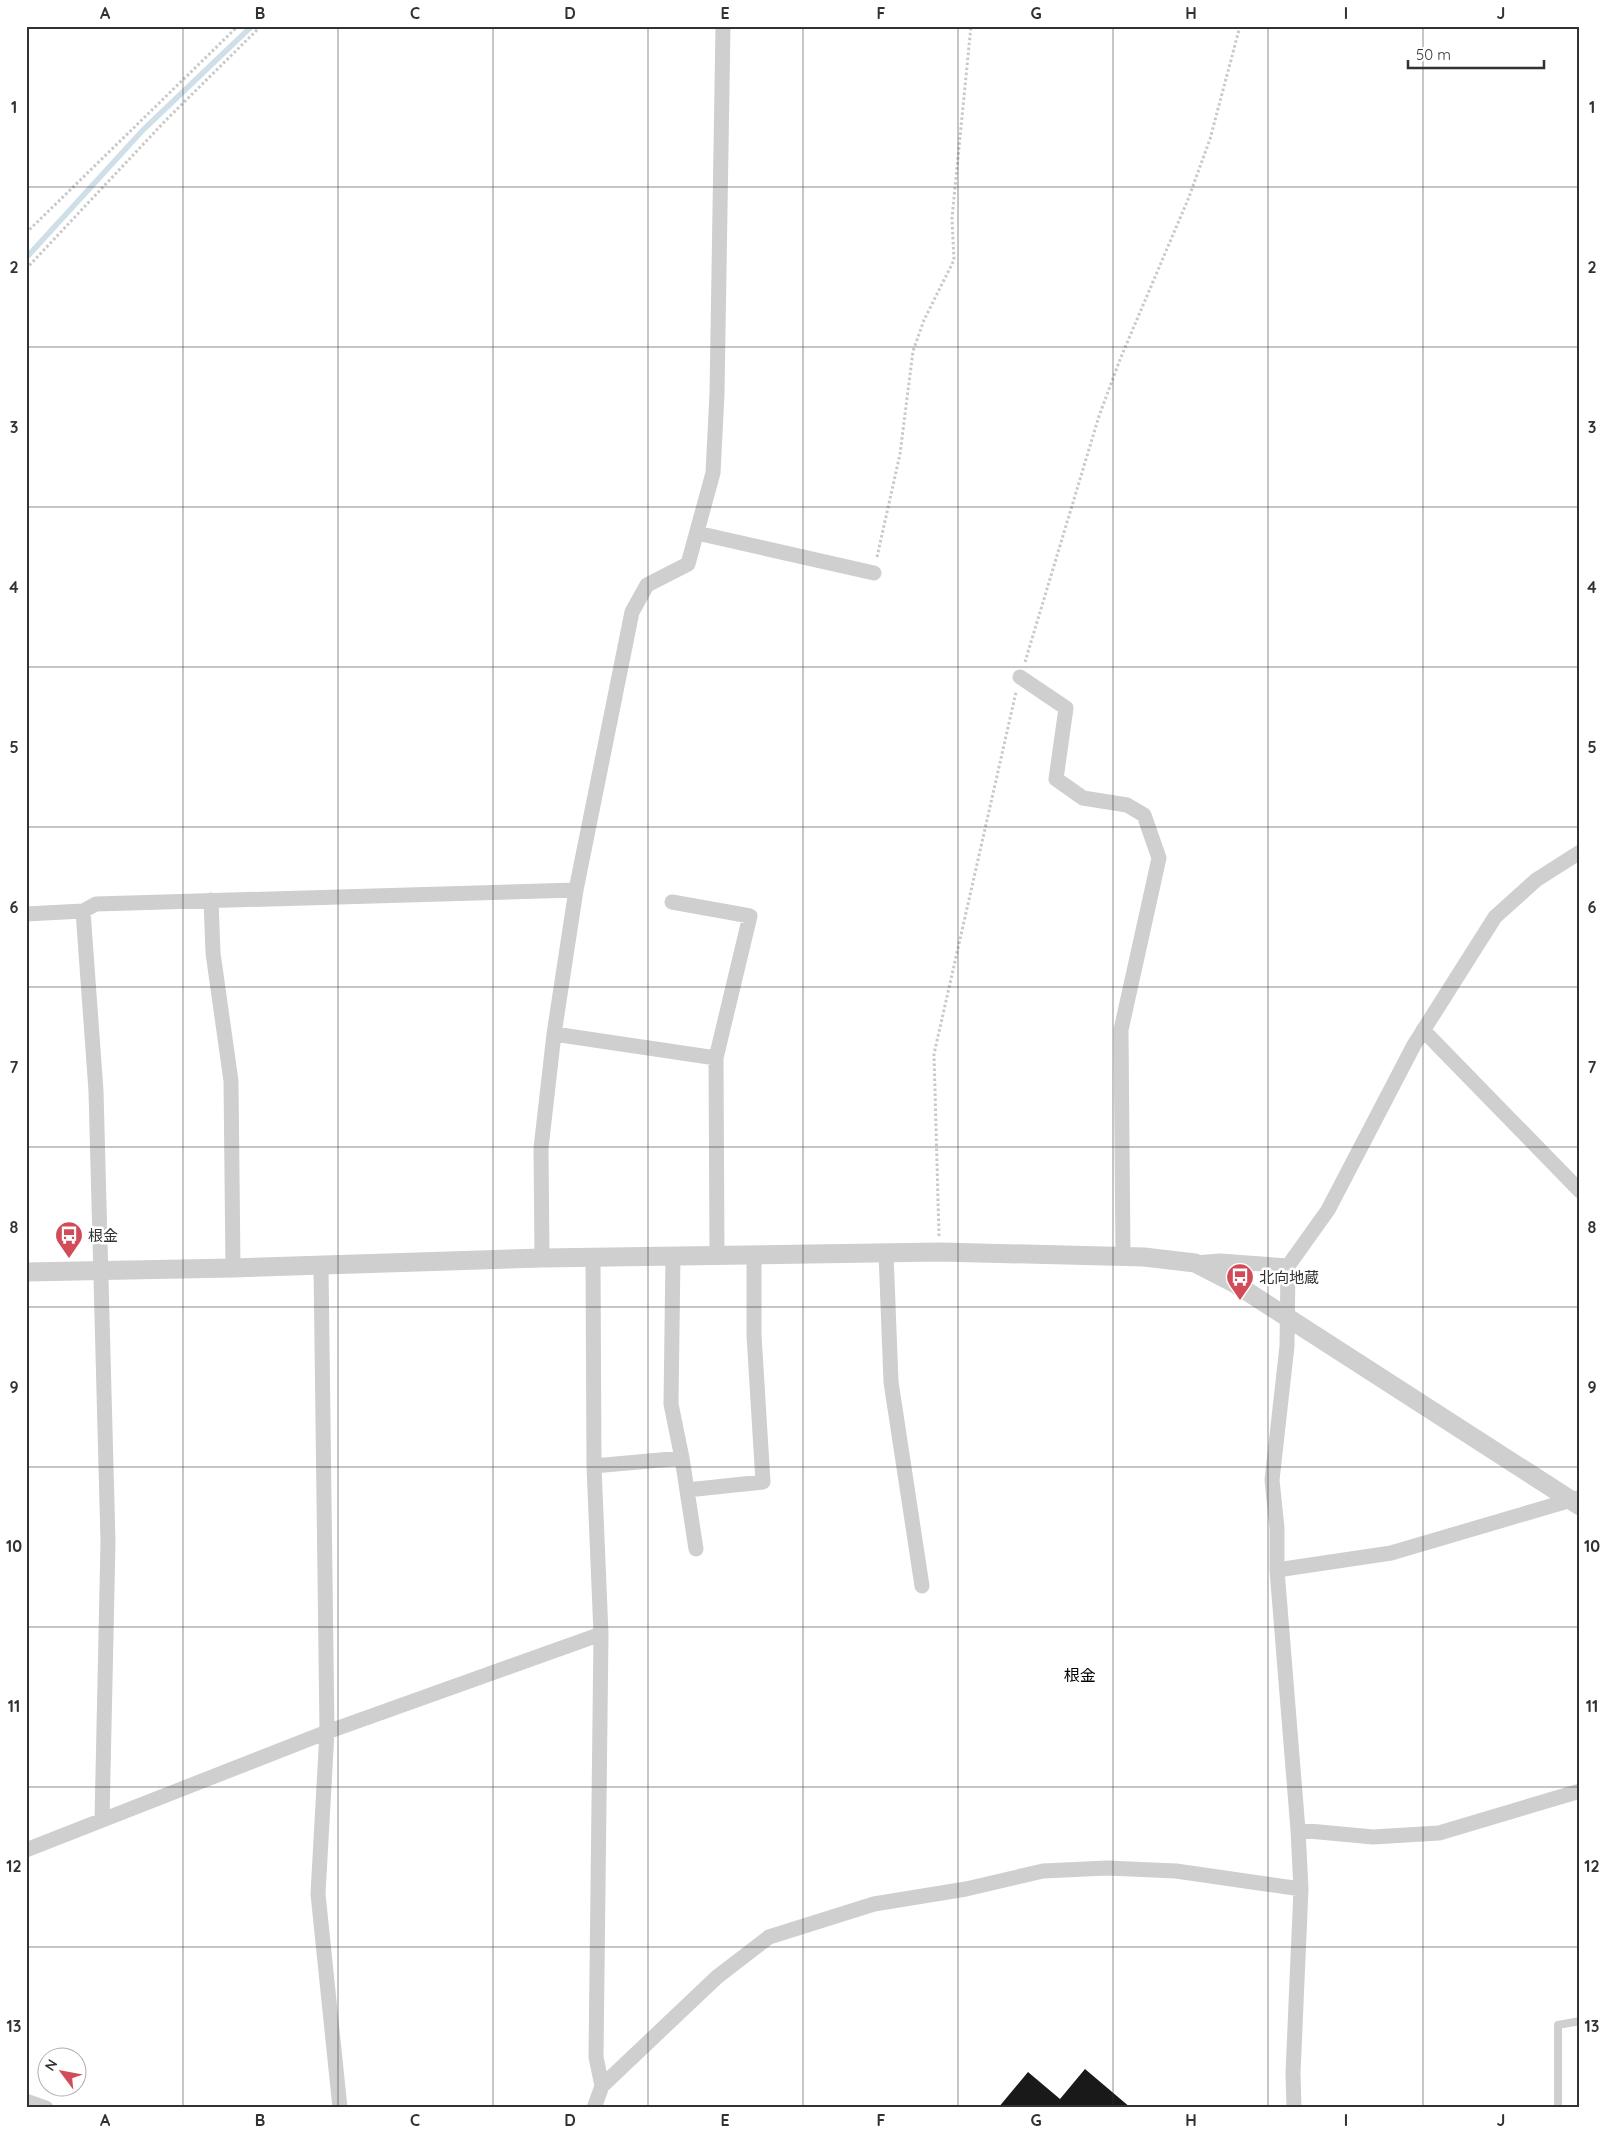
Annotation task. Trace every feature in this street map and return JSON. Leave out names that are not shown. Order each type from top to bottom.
[{"type":"street","points":[[542,1258],[541,1148],[554,1034],[576,890],[632,612],[647,585],[688,564],[713,472],[717,404],[723,26]]},
{"type":"street","points":[[697,533],[874,573]]},
{"type":"street","points":[[1020,676],[1066,708],[1056,779],[1083,798],[1127,806],[1144,815],[1159,858],[1121,1030],[1123,1257]]},
{"type":"street","points":[[1294,2108],[1301,1889],[1277,1570],[1277,1528],[1272,1480],[1288,1318],[1288,1266],[1328,1210],[1423,1030],[1494,917],[1536,880],[1580,852]]},
{"type":"street","points":[[26,914],[83,911],[96,904],[576,890]]},
{"type":"street","points":[[211,900],[213,953],[231,1081],[233,1268]]},
{"type":"street","points":[[672,902],[750,916],[716,1058],[717,1255]]},
{"type":"street","points":[[83,911],[96,1091],[108,1542],[102,1820]]},
{"type":"street","points":[[1423,1030],[1580,1191]]},
{"type":"street","points":[[554,1034],[716,1058]]},
{"type":"street","points":[[26,1272],[233,1268],[542,1258],[940,1252],[1172,1260],[1195,1264],[1234,1283],[1577,1501]]},
{"type":"street","points":[[886,1253],[891,1382],[922,1586]]},
{"type":"street","points":[[687,1490],[763,1482],[754,1335],[754,1254]]},
{"type":"street","points":[[673,1256],[671,1404],[682,1458],[696,1549]]},
{"type":"street","points":[[593,1257],[594,1466],[601,1634],[596,2057],[602,2086]]},
{"type":"street","points":[[1195,1264],[1220,1261],[1288,1266]]},
{"type":"street","points":[[321,1265],[327,1732],[318,1894],[340,2108]]},
{"type":"street","points":[[594,1466],[682,1458]]},
{"type":"street","points":[[1277,1570],[1391,1553],[1577,1501]]},
{"type":"street","points":[[26,1850],[327,1732],[601,1634]]},
{"type":"street","points":[[1298,1830],[1373,1837],[1438,1833],[1580,1791]]},
{"type":"street","points":[[594,2108],[602,2086],[717,1977],[769,1937],[874,1904],[966,1889],[1043,1871],[1107,1868],[1176,1870],[1301,1889]]},
{"type":"street","points":[[26,2101],[46,2108]]},
{"type":"lane","points":[[1558,2108],[1558,2025],[1580,2021]]},
{"type":"path","points":[[26,233],[238,26]]},
{"type":"path","points":[[26,269],[166,120],[261,26]]},
{"type":"path","points":[[874,573],[900,454],[913,351],[924,320],[954,260],[952,218],[971,26]]},
{"type":"path","points":[[940,1252],[934,1054],[1020,676],[1099,416],[1121,357],[1189,197],[1210,139],[1240,26]]},
{"type":"building","points":[[1085,2069],[1131,2108],[998,2108],[1028,2072],[1060,2099]]},
{"type":"waterway","points":[[26,258],[143,130],[252,26]]},
{"type":"place","name":"根金","points":[[69,1259]]},
{"type":"place","name":"北向地蔵","points":[[1240,1301]]},
{"type":"district","name":"根金","points":[[1080,1675]]}]
